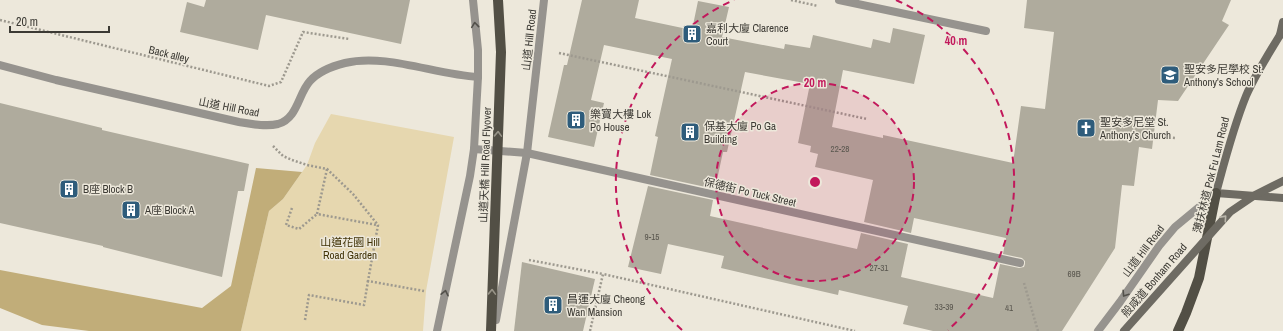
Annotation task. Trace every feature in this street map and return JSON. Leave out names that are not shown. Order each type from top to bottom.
[{"type":"main road","name":"山道天橋 Hill Road Flyover","points":[[491,331],[501,52],[498,0]]},
{"type":"main road","name":"薄扶林道 Pok Fu Lam Road","points":[[1178,331],[1198,278],[1216,193],[1230,141],[1246,95],[1262,64],[1282,34],[1283,22]]},
{"type":"main road","name":"般咸道 Bonham Road","points":[[1124,331],[1230,212],[1255,195],[1283,181]]},
{"type":"main road","points":[[1216,193],[1283,198]]},
{"type":"street","points":[[436,331],[470,176],[474,149],[478,50],[473,0]]},
{"type":"street","name":"山道 Hill Road","points":[[496,320],[527,153],[544,0]]},
{"type":"street","points":[[839,0],[986,31]]},
{"type":"street","name":"山道 Hill Road","points":[[0,65],[56,80],[239,122],[266,125],[279,124],[288,118],[293,113],[300,97],[310,82],[318,74],[344,63],[354,61],[391,62],[463,76],[478,77]]},
{"type":"street","name":"保德街 Po Tuck Street","points":[[474,149],[527,153],[1020,263]]},
{"type":"street","name":"山道 Hill Road","points":[[1098,331],[1159,246],[1176,227],[1216,193]]},
{"type":"path","name":"Back alley","points":[[0,20],[269,86],[281,82],[303,32]]},
{"type":"path","points":[[566,54],[868,118]]},
{"type":"path","points":[[1153,136],[1175,138]]},
{"type":"path","points":[[270,143],[283,156],[307,165],[327,169],[353,194],[378,225],[364,305],[309,295],[305,320]]},
{"type":"path","points":[[292,208],[286,225],[299,229],[317,214],[327,169]]},
{"type":"path","points":[[317,214],[378,225]]},
{"type":"path","points":[[525,259],[603,274],[855,331]]},
{"type":"path","points":[[590,331],[603,274]]},
{"type":"path","points":[[368,281],[426,292]]},
{"type":"path","points":[[1024,282],[1038,331]]},
{"type":"green space","name":"山道花園 Hill Road Garden","points":[[331,114],[454,137],[426,291],[423,331],[241,331],[269,211],[283,199],[307,165],[315,143]]},
{"type":"shaded area","points":[[256,168],[302,172],[283,199],[269,211],[241,331],[89,331],[42,325],[0,308],[0,270],[202,308],[231,286]]},
{"type":"building","points":[[206,0],[410,0],[401,44],[266,15],[258,50],[180,32],[187,2],[204,7]]},
{"type":"building","points":[[582,0],[639,0],[635,18],[692,30],[698,1],[729,7],[722,37],[784,49],[785,44],[810,48],[813,35],[871,48],[873,39],[890,43],[893,28],[925,35],[914,84],[843,70],[832,127],[883,138],[883,135],[1013,163],[1021,106],[1045,109],[1054,32],[1024,28],[1027,0],[1231,0],[1222,21],[1229,25],[1178,101],[1158,100],[1152,149],[1139,147],[1134,186],[1122,185],[1115,248],[1062,331],[933,331],[903,324],[908,306],[839,290],[838,295],[721,268],[724,256],[668,244],[661,274],[628,267],[648,186],[713,200],[710,216],[857,249],[861,233],[908,244],[901,277],[993,298],[1000,264],[1019,268],[1024,267],[1025,261],[1022,258],[1003,254],[1006,238],[914,218],[911,233],[864,222],[873,180],[815,167],[818,154],[810,152],[811,146],[798,143],[810,84],[745,72],[727,152],[723,152],[715,189],[650,175],[658,137],[655,136],[672,59],[604,45],[591,100],[604,103],[594,147],[548,137],[564,65],[567,65]]},
{"type":"building","points":[[0,103],[102,128],[102,130],[249,164],[244,191],[238,191],[222,277],[103,246],[0,223]]},
{"type":"building","name":"昌運大廈 Cheong Wan Mansion","points":[[522,262],[595,279],[583,331],[514,331]]},
{"type":"place","name":"嘉利大廈 Clarence Court","points":[[692,34]]},
{"type":"place","name":"聖安多尼學校 St. Anthony's School","points":[[1170,75]]},
{"type":"place","name":"樂寶大樓 Lok Po House","points":[[576,120]]},
{"type":"place","name":"聖安多尼堂 St. Anthony's Church","points":[[1086,128]]},
{"type":"place","name":"保基大廈 Po Ga Building","points":[[690,132]]},
{"type":"place","name":"B座 Block B","points":[[69,189]]},
{"type":"place","name":"A座 Block A","points":[[131,210]]},
{"type":"place","name":"昌運大廈 Cheong Wan Mansion","points":[[553,305]]}]
